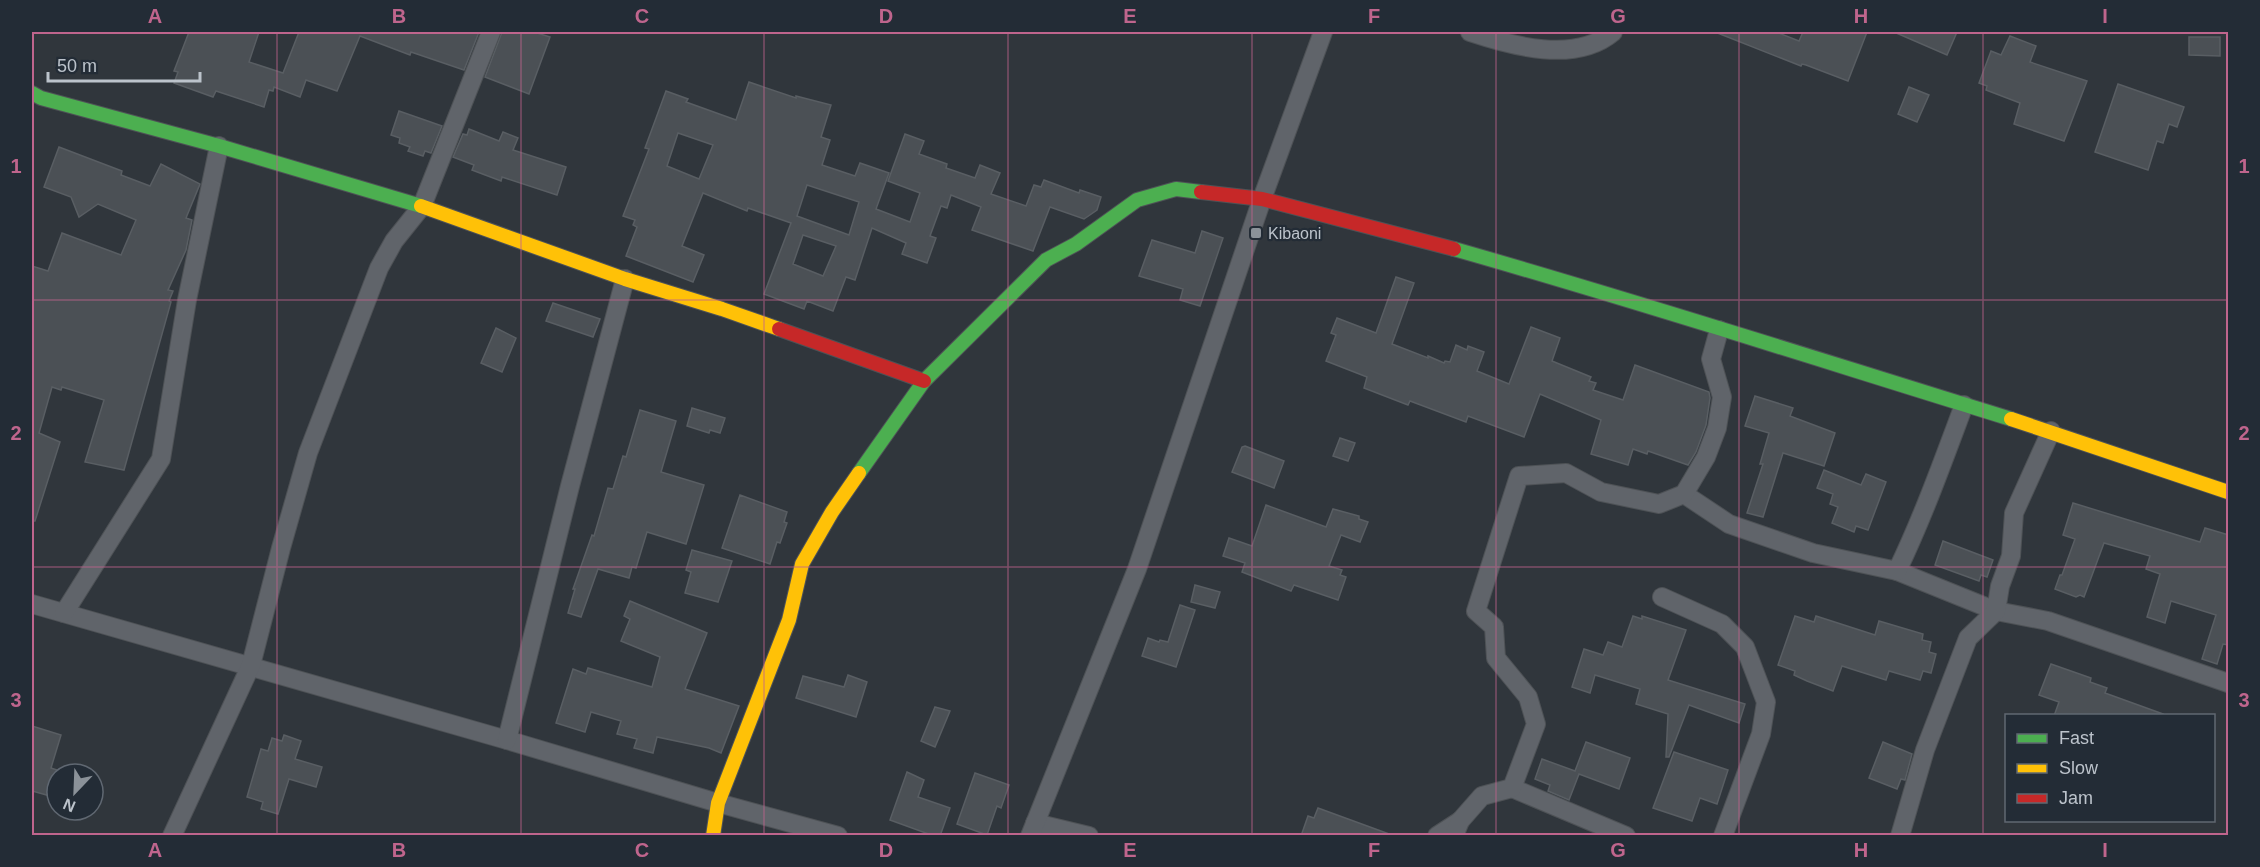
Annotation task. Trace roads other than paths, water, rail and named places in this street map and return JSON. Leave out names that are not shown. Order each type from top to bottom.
[{"type":"street","points":[[172,836],[251,665],[280,548],[308,453],[379,268],[394,241],[422,206],[492,32]]},
{"type":"street","points":[[1089,836],[1032,829],[1137,568],[1262,199],[1323,32]]},
{"type":"street","points":[[1470,32],[1537,48],[1570,49],[1594,45],[1613,32]]},
{"type":"street","points":[[35,101],[219,146],[422,206],[924,381]]},
{"type":"street","points":[[64,613],[161,459],[187,300],[219,146]]},
{"type":"street","points":[[713,836],[718,803],[789,620],[802,564],[832,512],[924,381],[1046,260],[1076,244],[1137,200],[1176,189],[1262,199],[1594,289],[1719,330],[2050,431],[2229,492]]},
{"type":"street","points":[[507,740],[570,486],[626,279]]},
{"type":"street","points":[[1512,788],[1536,724],[1528,697],[1496,658],[1494,627],[1476,611],[1519,477],[1566,473],[1601,492],[1659,504],[1684,494],[1706,457],[1717,428],[1722,397],[1711,359],[1719,330]]},
{"type":"street","points":[[1897,571],[1916,532],[1964,405]]},
{"type":"street","points":[[1900,836],[1928,741],[1968,638],[1996,611],[2000,586],[2011,556],[2014,513],[2050,431]]},
{"type":"street","points":[[1684,494],[1729,524],[1813,553],[1897,571],[1996,611],[2048,621],[2229,683]]},
{"type":"street","points":[[1662,597],[1722,624],[1745,647],[1766,702],[1761,734],[1723,836]]},
{"type":"street","points":[[32,604],[251,665],[718,803],[838,836]]},
{"type":"street","points":[[1437,836],[1457,828],[1482,796],[1512,788],[1626,836]]},
{"type":"place","name":"Kibaoni","points":[[1256,233]]}]
